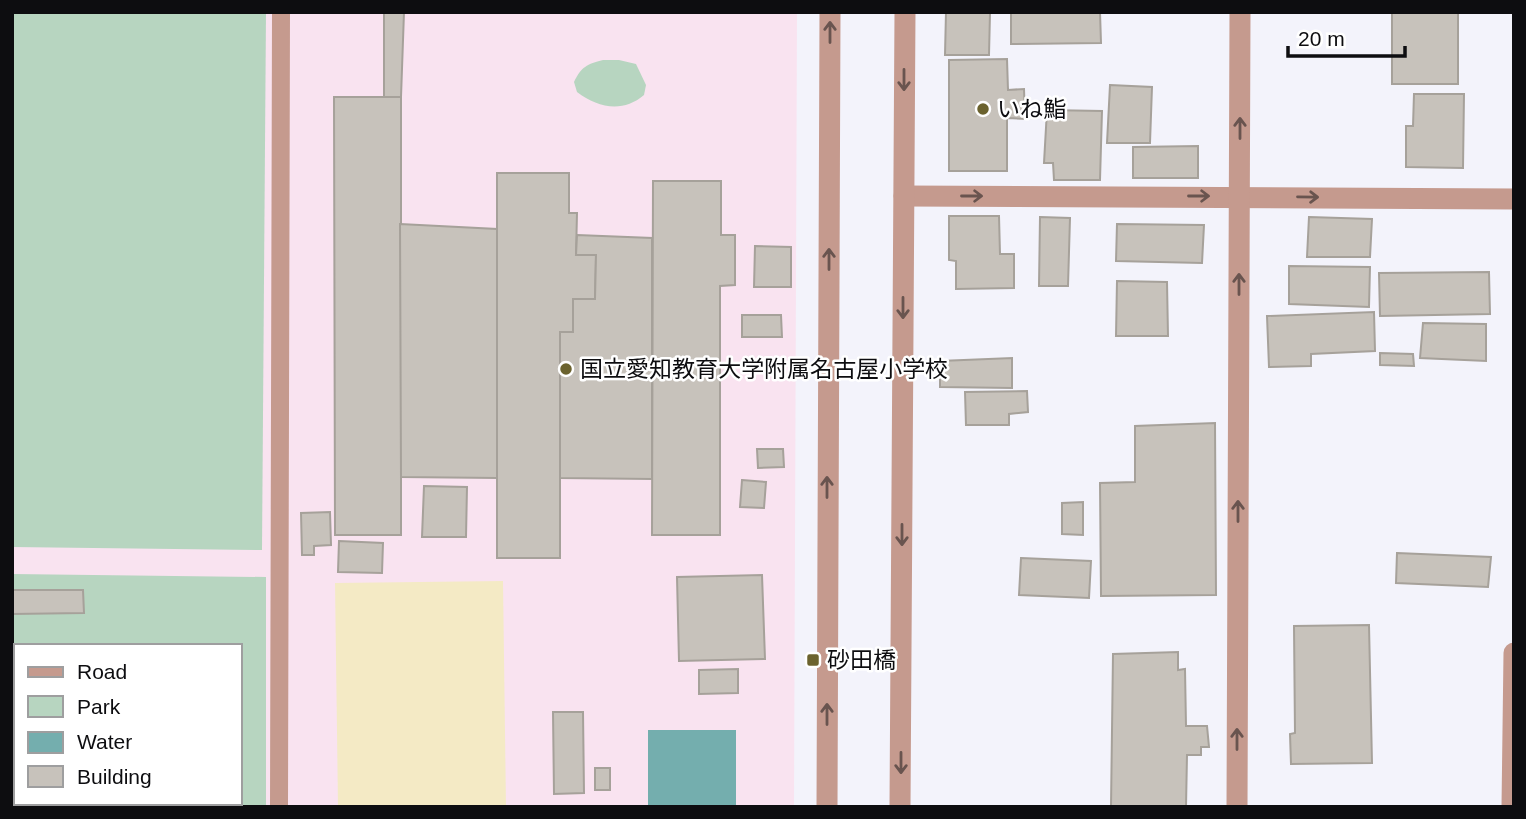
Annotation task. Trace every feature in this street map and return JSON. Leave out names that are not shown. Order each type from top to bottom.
[{"type":"street","points":[[827,807],[830,12]]},
{"type":"street","points":[[900,807],[905,12]]},
{"type":"street","points":[[1237,807],[1240,12]]},
{"type":"street","points":[[904,196],[1514,199]]},
{"type":"street","points":[[1512,807],[1514,653]]},
{"type":"lane","points":[[279,807],[281,12]]},
{"type":"shaded area","name":"国立愛知教育大学附属名古屋小学校","points":[[12,12],[797,12],[794,807],[12,807]]},
{"type":"green space","points":[[12,12],[266,12],[262,550],[12,547]]},
{"type":"green space","points":[[603,60],[636,64],[646,85],[644,95],[628,104],[610,106],[593,102],[577,92],[574,82],[579,73],[589,65]]},
{"type":"green space","points":[[12,574],[266,577],[266,807],[12,807]]},
{"type":"sand","points":[[503,581],[506,807],[338,807],[335,583]]},
{"type":"water","points":[[648,730],[736,730],[736,807],[648,807]]},
{"type":"building","points":[[363,12],[404,12],[401,97],[384,97],[384,13]]},
{"type":"building","points":[[946,12],[990,13],[989,55],[945,55]]},
{"type":"building","points":[[1011,12],[1100,12],[1101,43],[1011,44]]},
{"type":"building","points":[[1392,12],[1458,12],[1458,84],[1392,84]]},
{"type":"building","points":[[1007,59],[1008,90],[1024,89],[1025,119],[1007,118],[1007,171],[949,171],[949,60]]},
{"type":"building","points":[[1110,85],[1152,87],[1150,143],[1107,143]]},
{"type":"building","points":[[1414,94],[1464,94],[1463,168],[1406,167],[1406,126],[1413,126]]},
{"type":"building","points":[[334,97],[401,97],[401,535],[335,535]]},
{"type":"building","points":[[1047,110],[1102,111],[1100,180],[1054,180],[1053,163],[1044,163]]},
{"type":"building","points":[[1198,146],[1198,178],[1133,178],[1133,147]]},
{"type":"building","points":[[497,173],[569,173],[569,213],[577,213],[576,255],[596,255],[595,299],[573,299],[573,332],[560,332],[560,558],[497,558]]},
{"type":"building","points":[[653,181],[721,181],[721,235],[735,235],[735,285],[720,286],[720,535],[652,535]]},
{"type":"building","points":[[949,216],[999,216],[1000,254],[1014,254],[1014,288],[956,289],[956,261],[949,260]]},
{"type":"building","points":[[1040,217],[1070,218],[1068,286],[1039,286]]},
{"type":"building","points":[[1309,217],[1372,219],[1370,257],[1307,257]]},
{"type":"building","points":[[400,224],[497,229],[497,478],[401,477]]},
{"type":"building","points":[[1117,224],[1204,225],[1202,263],[1116,261]]},
{"type":"building","points":[[577,235],[652,238],[652,479],[560,478],[560,332],[573,332],[573,299],[595,299],[596,255],[576,255]]},
{"type":"building","points":[[755,246],[791,247],[791,287],[754,287]]},
{"type":"building","points":[[1289,266],[1370,267],[1369,307],[1289,304]]},
{"type":"building","points":[[1489,272],[1490,314],[1380,316],[1379,273]]},
{"type":"building","points":[[1117,281],[1167,282],[1168,336],[1116,336]]},
{"type":"building","points":[[1374,312],[1375,351],[1311,354],[1311,366],[1269,367],[1267,316]]},
{"type":"building","points":[[742,315],[781,315],[782,337],[742,337]]},
{"type":"building","points":[[1423,323],[1486,324],[1486,361],[1420,358]]},
{"type":"building","points":[[1380,353],[1413,354],[1414,366],[1380,365]]},
{"type":"building","points":[[1012,358],[1012,388],[940,387],[940,361]]},
{"type":"building","points":[[1027,391],[1028,412],[1009,414],[1009,425],[966,425],[965,392]]},
{"type":"building","points":[[1215,423],[1216,595],[1101,596],[1100,483],[1135,482],[1135,426]]},
{"type":"building","points":[[757,449],[783,449],[784,467],[758,468]]},
{"type":"building","points":[[742,480],[766,482],[764,508],[740,507]]},
{"type":"building","points":[[424,486],[467,487],[466,537],[422,537]]},
{"type":"building","points":[[1083,502],[1083,535],[1062,534],[1062,503]]},
{"type":"building","points":[[330,512],[331,545],[314,546],[314,555],[302,555],[301,513]]},
{"type":"building","points":[[339,541],[383,543],[382,573],[338,572]]},
{"type":"building","points":[[1397,553],[1491,557],[1488,587],[1396,583]]},
{"type":"building","points":[[1021,558],[1091,561],[1089,598],[1019,595]]},
{"type":"building","points":[[762,575],[765,659],[679,661],[677,577]]},
{"type":"building","points":[[12,590],[83,590],[84,613],[12,614]]},
{"type":"building","points":[[1369,625],[1372,763],[1291,764],[1290,734],[1295,733],[1294,626]]},
{"type":"building","points":[[1178,652],[1178,670],[1185,669],[1186,726],[1207,726],[1209,747],[1201,747],[1201,755],[1187,755],[1186,807],[1111,807],[1113,654]]},
{"type":"building","points":[[738,669],[738,693],[699,694],[699,670]]},
{"type":"building","points":[[553,712],[583,712],[584,793],[554,794]]},
{"type":"building","points":[[595,768],[610,768],[610,790],[595,790]]},
{"type":"place","name":"いね鮨","points":[[983,109]]},
{"type":"place","name":"国立愛知教育大学附属名古屋小学校","points":[[566,369]]},
{"type":"place","name":"砂田橋","points":[[813,660]]}]
